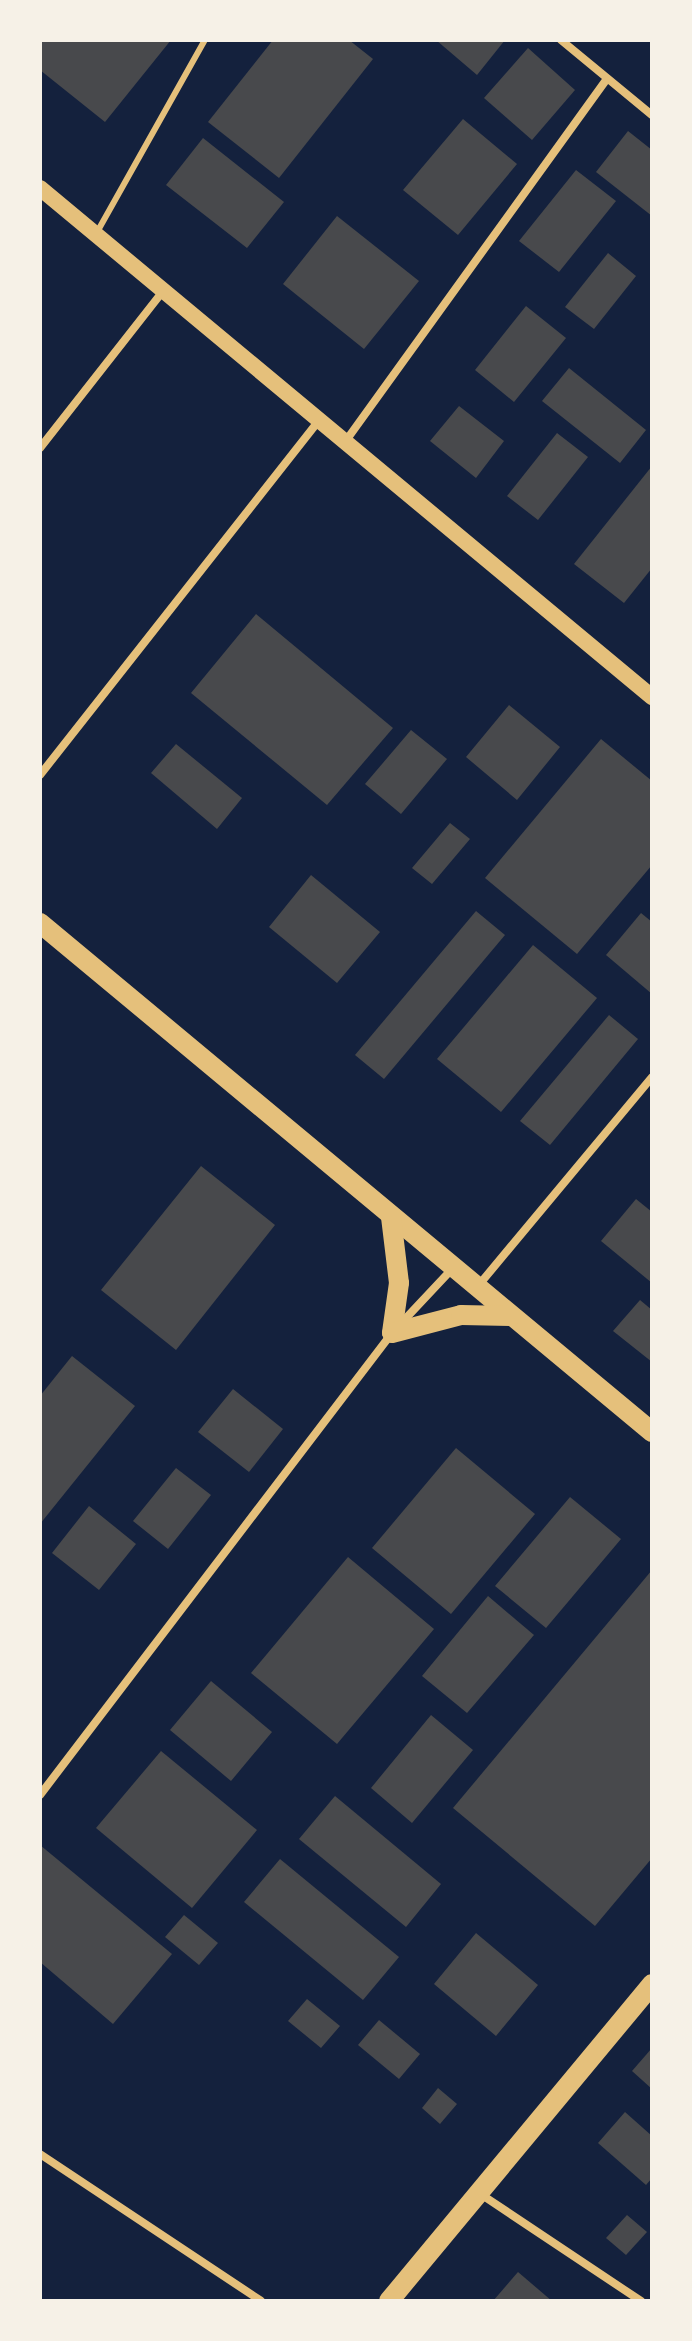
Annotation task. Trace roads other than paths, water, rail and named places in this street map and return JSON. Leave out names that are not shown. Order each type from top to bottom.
[{"type":"main road","points":[[40,188],[652,697]]},
{"type":"main road","points":[[40,923],[652,1432]]},
{"type":"main road","points":[[391,1217],[399,1283],[392,1333],[461,1315],[511,1316]]},
{"type":"main road","points":[[389,2301],[652,1984]]},
{"type":"street","points":[[561,40],[652,115]]},
{"type":"street","points":[[345,442],[607,79]]},
{"type":"street","points":[[40,448],[164,291]]},
{"type":"street","points":[[40,775],[319,421]]},
{"type":"street","points":[[477,1288],[652,1077]]},
{"type":"street","points":[[40,1795],[392,1333],[453,1268]]},
{"type":"street","points":[[40,2154],[261,2301]]},
{"type":"street","points":[[478,2192],[641,2301]]},
{"type":"lane","points":[[96,234],[205,40]]}]
